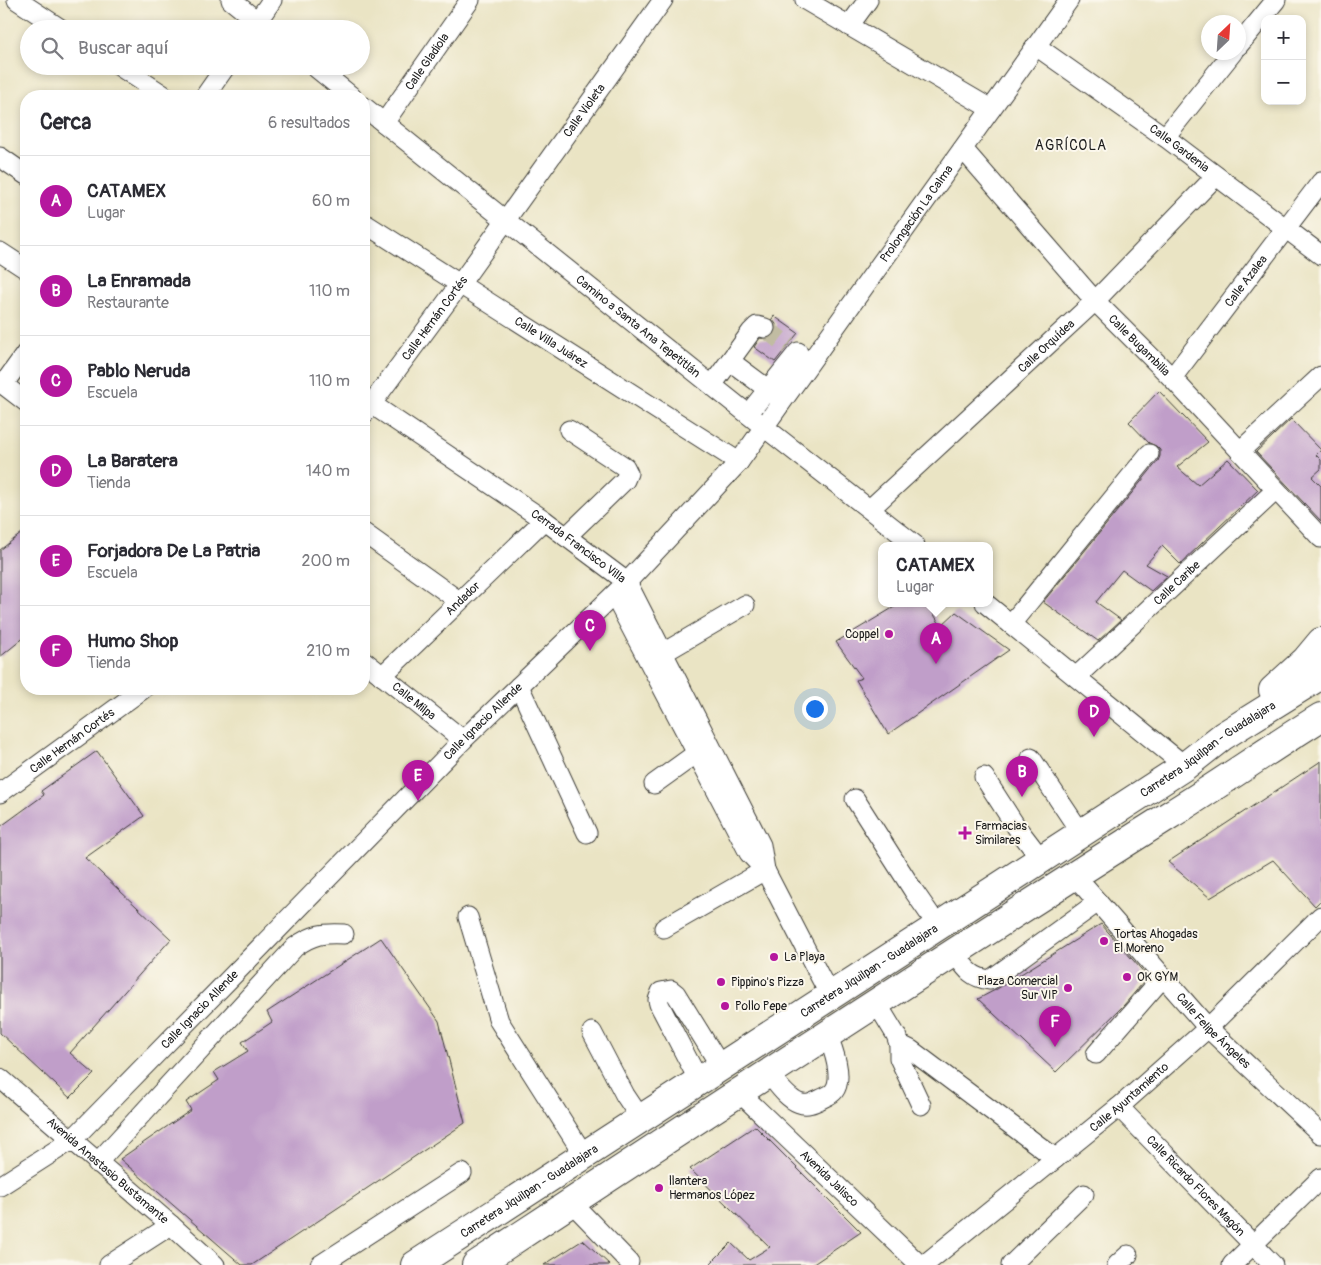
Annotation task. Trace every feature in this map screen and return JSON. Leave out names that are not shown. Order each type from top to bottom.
[{"type":"highway","points":[[1223,736],[1306,660],[1321,642]]},
{"type":"highway","name":"Carretera Jiquilpan - Guadalajara","points":[[415,1265],[1186,766],[1223,736],[1321,675]]},
{"type":"highway","points":[[476,1265],[1074,874],[1170,815],[1283,740],[1319,722]]},
{"type":"street","points":[[17,0],[47,20]]},
{"type":"street","points":[[231,0],[253,20]]},
{"type":"street","points":[[262,20],[272,0]]},
{"type":"street","name":"Calle Gladiola","points":[[384,123],[470,0]]},
{"type":"street","name":"Calle Violeta","points":[[505,221],[663,0]]},
{"type":"street","points":[[805,0],[991,109]]},
{"type":"street","points":[[849,26],[868,0]]},
{"type":"street","name":"Prolongación La Calma","points":[[764,428],[784,401],[799,353],[963,149],[1069,0]]},
{"type":"street","points":[[1246,36],[1276,0]]},
{"type":"street","name":"Calle Gardenia","points":[[1036,46],[1164,137],[1321,255]]},
{"type":"street","points":[[1164,137],[1227,60]]},
{"type":"street","points":[[133,75],[156,90]]},
{"type":"street","points":[[209,90],[220,75]]},
{"type":"street","points":[[325,75],[344,90]]},
{"type":"street","name":"Camino a Santa Ana Tepetitlán","points":[[370,112],[712,384],[764,428],[911,542]]},
{"type":"street","name":"Calle Bugambilia","points":[[963,149],[1095,301],[1172,378],[1321,538]]},
{"type":"street","points":[[0,157],[20,171]]},
{"type":"street","name":"Calle Orquídea","points":[[870,509],[1095,301],[1216,176]]},
{"type":"street","name":"Calle Azalea","points":[[1172,378],[1321,182]]},
{"type":"street","name":"Calle Hernán Cortés","points":[[370,401],[460,284],[505,221]]},
{"type":"street","name":"Calle Villa Juárez","points":[[370,227],[739,462]]},
{"type":"street","points":[[0,252],[20,265]]},
{"type":"street","points":[[712,384],[751,332],[757,326],[765,328]]},
{"type":"street","points":[[748,414],[799,353]]},
{"type":"street","points":[[20,360],[2,384],[20,398]]},
{"type":"street","points":[[730,361],[784,401]]},
{"type":"street","points":[[1240,451],[1321,376]]},
{"type":"street","name":"Cerrada Francisco Villa","points":[[370,409],[544,520],[566,536],[620,588],[663,653],[761,845],[764,870]]},
{"type":"street","name":"Calle Ignacio Allende","points":[[0,1186],[72,1140],[463,740],[620,588],[739,462],[764,428]]},
{"type":"street","points":[[566,536],[625,480],[628,473],[624,467],[569,430]]},
{"type":"street","points":[[1011,624],[1149,454]]},
{"type":"street","name":"Calle Caribe","points":[[1076,677],[1276,490]]},
{"type":"street","name":"Andador","points":[[382,676],[544,520]]},
{"type":"street","points":[[370,537],[459,601]]},
{"type":"street","name":"Cerrada Francisco Villa","points":[[620,588],[696,753],[749,853],[764,870],[830,996]]},
{"type":"street","points":[[663,653],[745,605]]},
{"type":"street","points":[[990,607],[1186,766]]},
{"type":"street","name":"Calle Milpa","points":[[370,666],[463,740]]},
{"type":"street","points":[[519,686],[587,834]]},
{"type":"street","name":"Calle Hernán Cortés","points":[[0,792],[135,695]]},
{"type":"street","points":[[654,784],[696,753]]},
{"type":"street","points":[[1031,758],[1080,833]]},
{"type":"street","points":[[984,777],[1014,825],[1041,859]]},
{"type":"street","points":[[855,799],[938,926]]},
{"type":"street","points":[[664,928],[764,870]]},
{"type":"street","name":"Calle Felipe Ángeles","points":[[1074,874],[1208,1028],[1321,1134]]},
{"type":"street","points":[[954,952],[971,974],[979,979],[990,980],[1098,902]]},
{"type":"street","name":"Calle Ayuntamiento","points":[[922,1265],[1119,1107],[1208,1028],[1321,916]]},
{"type":"street","points":[[468,917],[499,1021],[584,1155]]},
{"type":"street","points":[[97,1163],[295,947],[307,938],[325,933],[344,934]]},
{"type":"street","points":[[1096,1054],[1164,977]]},
{"type":"street","points":[[876,1002],[896,1035],[899,1044],[899,1058],[920,1105]]},
{"type":"street","points":[[592,1032],[625,1095],[641,1118]]},
{"type":"street","points":[[768,1073],[787,1094],[800,1103],[810,1104],[833,1092],[838,1084],[838,1074],[832,1046],[827,1034]]},
{"type":"street","points":[[899,1044],[912,1050],[1054,1159]]},
{"type":"street","name":"Avenida Anastasio Bustamante","points":[[0,1078],[171,1225],[214,1265]]},
{"type":"street","name":"Avenida Jalisco","points":[[739,1092],[922,1265]]},
{"type":"street","name":"Calle Ricardo Flores Magón","points":[[1119,1107],[1272,1265]]},
{"type":"street","points":[[320,1265],[462,1173]]},
{"type":"street","points":[[1232,1265],[1321,1178]]},
{"type":"street","points":[[1011,1265],[1084,1194]]},
{"type":"street","points":[[572,1202],[629,1262]]},
{"type":"street","points":[[109,1265],[171,1225]]},
{"type":"building","points":[[774,316],[798,333],[775,362],[754,347],[760,338],[768,339],[773,335],[776,330],[776,324],[772,319]]},
{"type":"building","points":[[1159,391],[1208,442],[1177,467],[1198,485],[1228,459],[1258,490],[1180,564],[1162,546],[1146,564],[1167,576],[1151,591],[1122,570],[1096,602],[1121,620],[1098,641],[1043,602],[1158,461],[1160,450],[1149,443],[1129,422]]},
{"type":"building","points":[[1291,419],[1321,450],[1316,455],[1321,460],[1321,469],[1312,477],[1321,486],[1321,521],[1256,452]]},
{"type":"building","points":[[20,535],[20,641],[0,657],[0,550]]},
{"type":"building","points":[[894,607],[929,607],[941,626],[956,612],[1009,650],[888,734],[856,680],[862,678],[836,642]]},
{"type":"building","points":[[97,751],[144,816],[85,858],[171,939],[70,1053],[94,1074],[70,1098],[0,1033],[0,827],[44,795],[41,791]]},
{"type":"building","points":[[1321,761],[1321,900],[1315,906],[1273,860],[1210,898],[1168,862]]},
{"type":"building","name":"Plaza Comercial Sur VIP","points":[[1101,924],[1148,977],[1124,1005],[1056,1072],[978,999]]},
{"type":"building","points":[[381,938],[439,1021],[465,1123],[252,1265],[242,1265],[120,1159],[191,1110],[186,1102],[219,1080],[214,1072],[248,1051],[242,1042],[272,1022],[267,1012]]},
{"type":"building","points":[[755,1126],[861,1232],[812,1265],[709,1265],[731,1243],[749,1260],[770,1247],[690,1169]]},
{"type":"building","points":[[583,1240],[610,1265],[544,1265]]},
{"type":"tunnel","points":[[765,328],[788,346]]},
{"type":"place","name":"Coppel","points":[[889,634]]},
{"type":"place","name":"Pablo Neruda","points":[[590,651]]},
{"type":"place","name":"CATAMEX","points":[[936,664]]},
{"type":"place","name":"La Baratera","points":[[1094,737]]},
{"type":"place","name":"La Enramada","points":[[1022,797]]},
{"type":"place","name":"Forjadora De La Patria","points":[[418,801]]},
{"type":"place","name":"Farmacias Similares","points":[[965,833]]},
{"type":"place","name":"Tortas Ahogadas El Moreno","points":[[1104,941]]},
{"type":"place","name":"La Playa","points":[[774,957]]},
{"type":"place","name":"OK GYM","points":[[1127,977]]},
{"type":"place","name":"Pippino's Pizza","points":[[721,982]]},
{"type":"place","name":"Plaza Comercial Sur VIP","points":[[1068,988]]},
{"type":"place","name":"Pollo Pepe","points":[[725,1006]]},
{"type":"place","name":"Humo Shop","points":[[1055,1047]]},
{"type":"place","name":"llantera Hermanos López","points":[[659,1188]]},
{"type":"district","name":"AGRÍCOLA","points":[[1071,145]]}]
